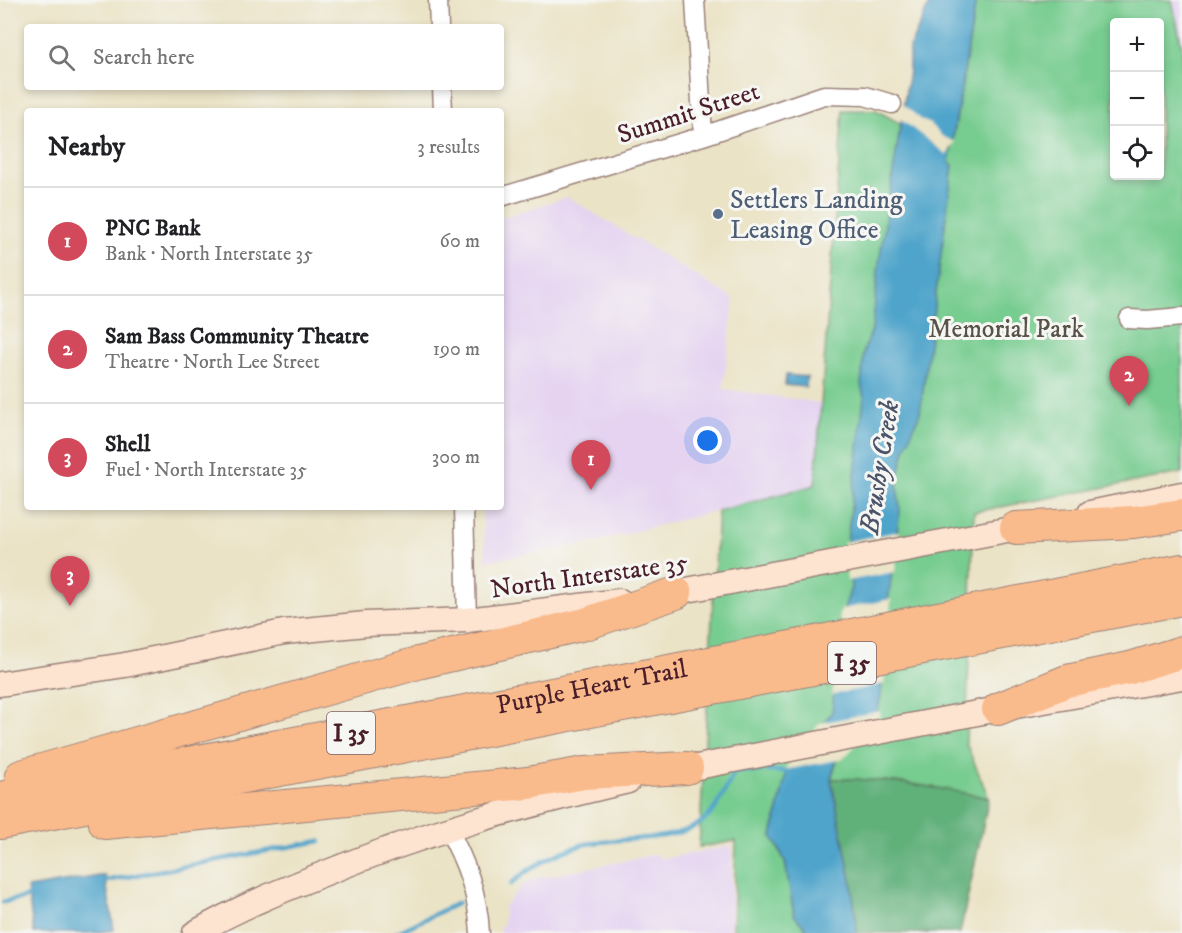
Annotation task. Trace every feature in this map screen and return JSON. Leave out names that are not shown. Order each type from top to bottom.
[{"type":"highway","points":[[1010,530],[1134,522],[1182,515]]},
{"type":"highway","name":"Purple Heart Trail","points":[[1005,620],[1182,570]]},
{"type":"highway","points":[[0,784],[30,772],[418,663],[585,624],[685,591]]},
{"type":"highway","name":"Purple Heart Trail","points":[[0,823],[700,677],[1005,620],[1182,599]]},
{"type":"highway","points":[[998,709],[1067,681],[1130,668],[1182,652]]},
{"type":"highway","name":"Purple Heart Trail","points":[[0,798],[427,719],[700,677]]},
{"type":"highway","points":[[0,833],[35,833],[152,817],[528,783],[584,773],[694,767]]},
{"type":"main road","name":"North Interstate 35","points":[[0,684],[125,665],[284,632],[366,624],[467,620],[564,610],[685,591],[1010,530],[1182,494]]},
{"type":"main road","points":[[195,933],[281,890],[397,844],[447,827],[539,802],[694,767],[998,709],[1182,677]]},
{"type":"street","points":[[438,0],[439,24]]},
{"type":"street","points":[[695,0],[703,136]]},
{"type":"street","points":[[442,90],[443,108]]},
{"type":"street","name":"Summit Street","points":[[504,196],[703,136],[824,94],[865,96],[892,104]]},
{"type":"street","points":[[1129,319],[1156,320],[1182,317]]},
{"type":"street","points":[[464,510],[467,620]]},
{"type":"street","points":[[447,827],[468,870],[475,892],[480,933]]},
{"type":"shaded area","points":[[1172,0],[1182,0],[1182,47]]},
{"type":"shaded area","points":[[567,197],[734,299],[723,389],[821,403],[815,486],[589,543],[486,561],[482,510],[504,510],[504,217]]},
{"type":"shaded area","points":[[732,846],[731,933],[500,933],[499,927],[503,926],[504,907],[522,885],[534,879],[658,854],[660,859]]},
{"type":"green space","name":"Memorial Park","points":[[976,0],[1172,0],[1182,47],[1182,473],[974,512],[966,743],[989,798],[910,784],[831,779],[836,763],[772,836],[785,861],[794,915],[810,933],[733,933],[736,841],[699,847],[718,511],[815,485],[843,110],[876,110],[901,124],[949,162]]},
{"type":"green space","points":[[831,779],[910,784],[989,798],[960,933],[857,933],[852,885]]},
{"type":"water","name":"Brushy Creek","points":[[931,0],[976,0],[949,162],[953,165],[920,413],[905,449],[897,483],[900,510],[888,602],[881,696],[876,717],[836,762],[831,779],[852,885],[857,933],[810,933],[794,915],[785,861],[772,836],[787,770],[832,712],[842,615],[851,588],[847,542],[864,397],[861,385],[864,350],[872,330],[879,263],[909,70],[909,49]]},
{"type":"water","points":[[786,375],[807,377],[806,387],[785,385]]},
{"type":"water","points":[[105,875],[114,930],[93,933],[34,933],[27,888]]},
{"type":"pier","points":[[901,103],[923,121],[929,123],[942,136],[955,142],[947,155],[899,118]]},
{"type":"pier","points":[[900,531],[895,572],[847,581],[844,542]]},
{"type":"pier","points":[[891,599],[884,684],[832,695],[843,638],[839,615],[842,609]]},
{"type":"pier","points":[[880,711],[879,719],[843,759],[784,770],[820,723]]},
{"type":"waterway","points":[[511,884],[544,861],[582,845],[662,836],[691,828],[713,811],[735,771],[761,771]]},
{"type":"waterway","points":[[768,771],[792,772]]},
{"type":"waterway","points":[[100,882],[320,841]]},
{"type":"waterway","points":[[3,902],[33,896]]},
{"type":"waterway","points":[[396,933],[458,903]]},
{"type":"place","name":"Settlers Landing Leasing Office","points":[[718,214]]},
{"type":"place","name":"Sam Bass Community Theatre","points":[[1129,406]]},
{"type":"place","name":"PNC Bank","points":[[591,490]]},
{"type":"place","name":"Shell","points":[[70,606]]}]
